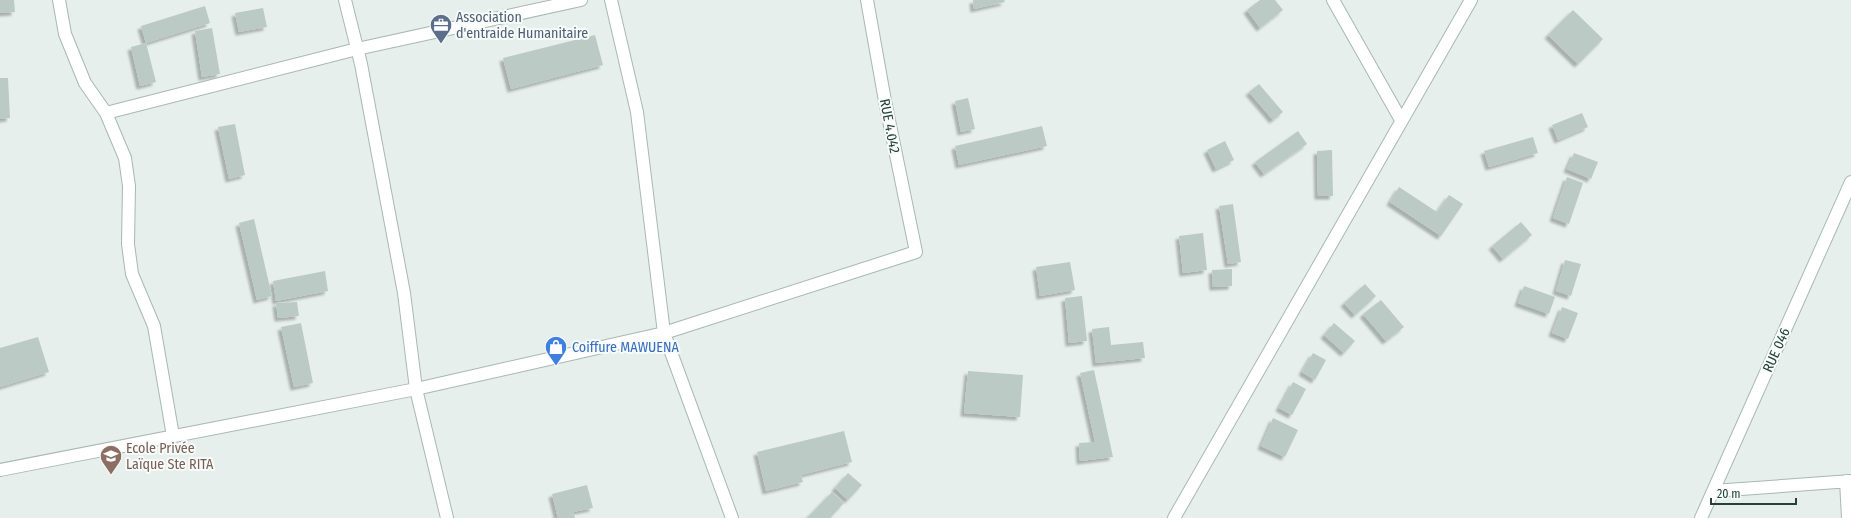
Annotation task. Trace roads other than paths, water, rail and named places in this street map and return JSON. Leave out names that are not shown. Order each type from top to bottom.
[{"type":"street","points":[[59,0],[65,34],[85,83],[106,113],[124,158],[129,186],[128,244],[132,274],[154,326],[173,436]]},
{"type":"street","points":[[345,0],[357,49],[404,293],[416,390],[447,518]]},
{"type":"street","points":[[106,113],[357,49],[581,0]]},
{"type":"street","points":[[611,0],[637,112],[664,333],[732,518]]},
{"type":"street","name":"RUE 4.042","points":[[664,333],[916,252],[885,101],[867,0]]},
{"type":"street","points":[[1333,0],[1401,120]]},
{"type":"street","points":[[1174,518],[1471,0]]},
{"type":"street","name":"RUE 046","points":[[1701,518],[1851,182]]},
{"type":"street","points":[[0,470],[416,390],[664,333]]},
{"type":"street","points":[[1713,491],[1849,481],[1848,518]]},
{"type":"place","name":"Association d'entraide Humanitaire","points":[[441,44]]},
{"type":"place","name":"Coiffure MAWUENA","points":[[556,366]]},
{"type":"place","name":"Ecole Privée Laïque Ste RITA","points":[[111,476]]}]
